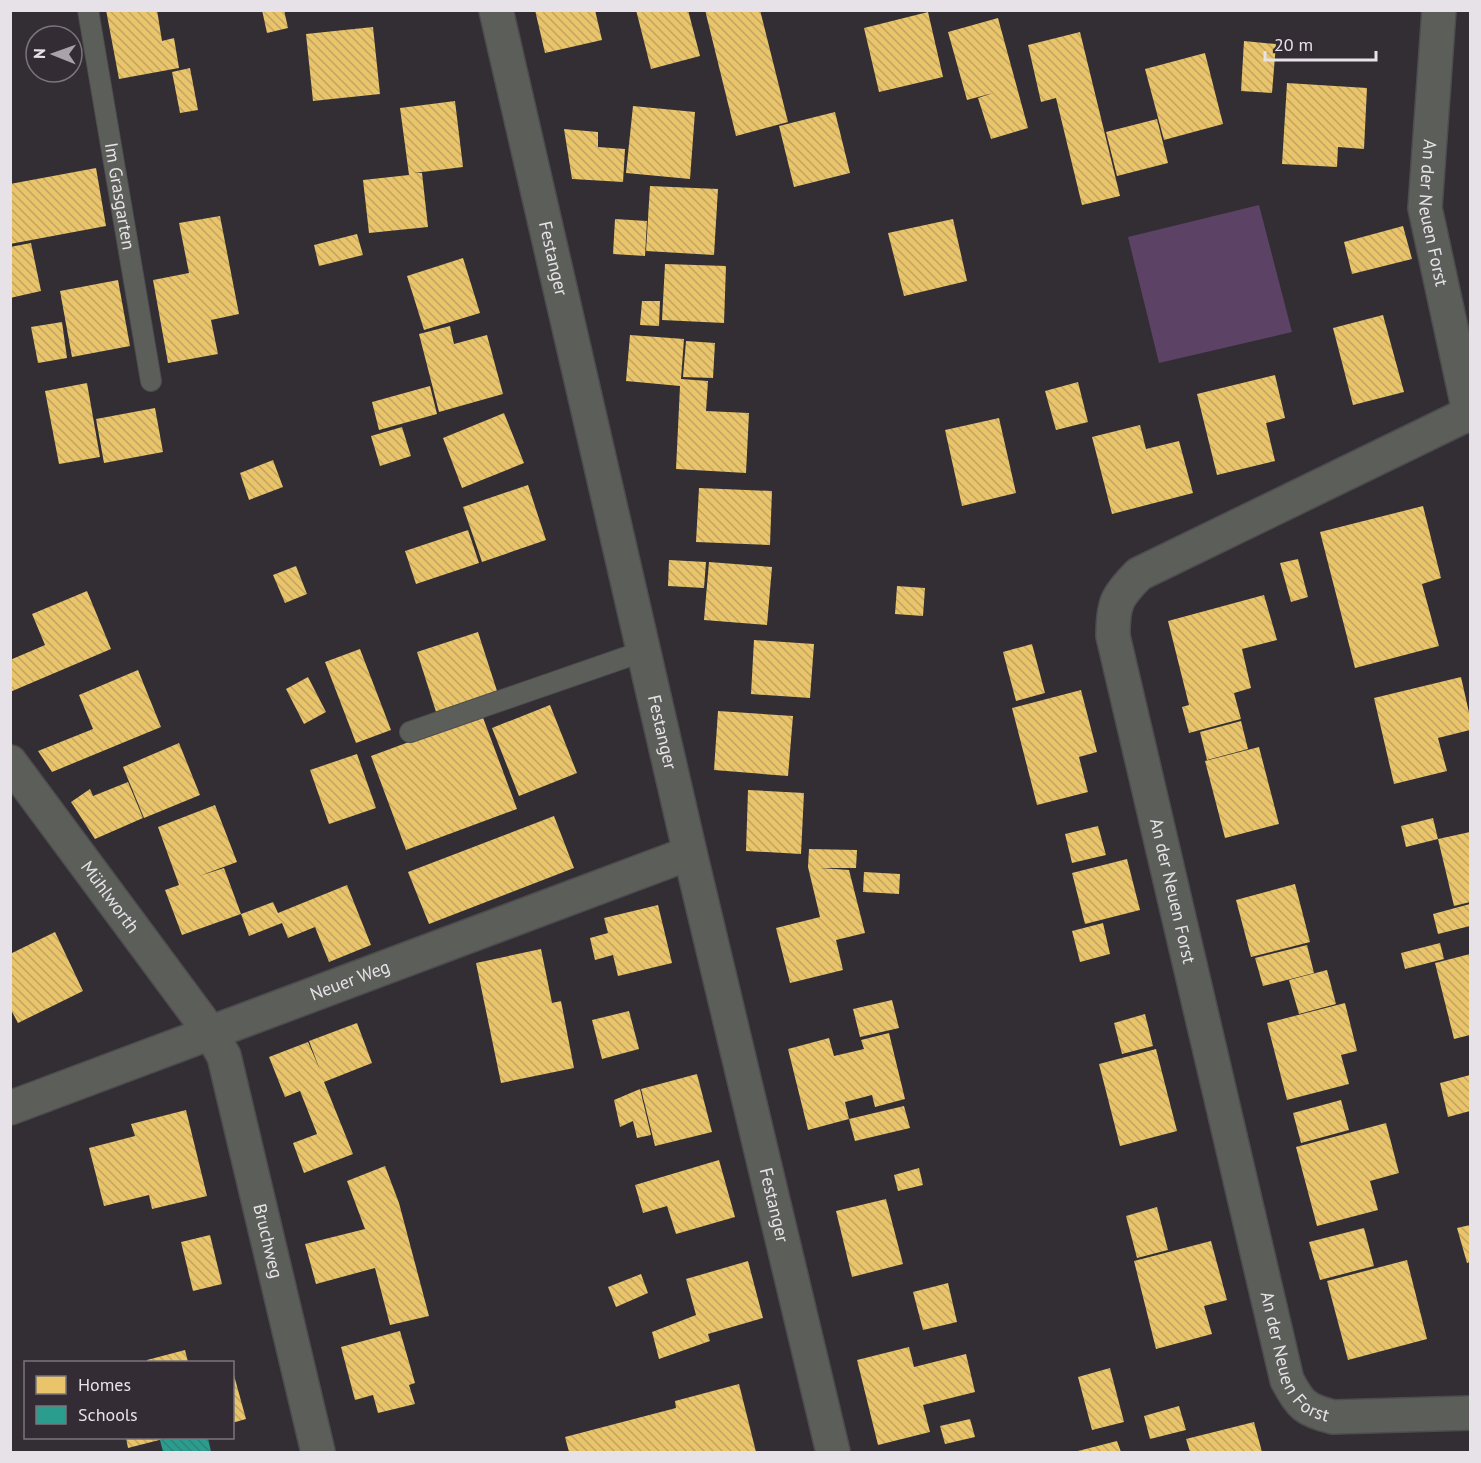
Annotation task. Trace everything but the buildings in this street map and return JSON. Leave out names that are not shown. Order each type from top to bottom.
[{"type":"street","name":"Festanger","points":[[496,10],[690,853],[833,1452]]},
{"type":"street","name":"An der Neuen Forst","points":[[1439,10],[1425,208],[1470,415],[1139,574],[1122,590],[1113,611],[1113,628],[1287,1380],[1297,1400],[1313,1412],[1333,1417],[1470,1413]]},
{"type":"street","name":"Mühlworth","points":[[10,762],[210,1032]]},
{"type":"street","name":"Neuer Weg","points":[[10,1108],[690,853]]},
{"type":"street","name":"Bruchweg","points":[[210,1032],[224,1056],[318,1452]]},
{"type":"lane","name":"Im Grasgarten","points":[[88,10],[151,381]]},
{"type":"lane","points":[[410,732],[644,651]]},
{"type":"shaded area","points":[[1259,205],[1292,332],[1159,363],[1128,237]]}]
